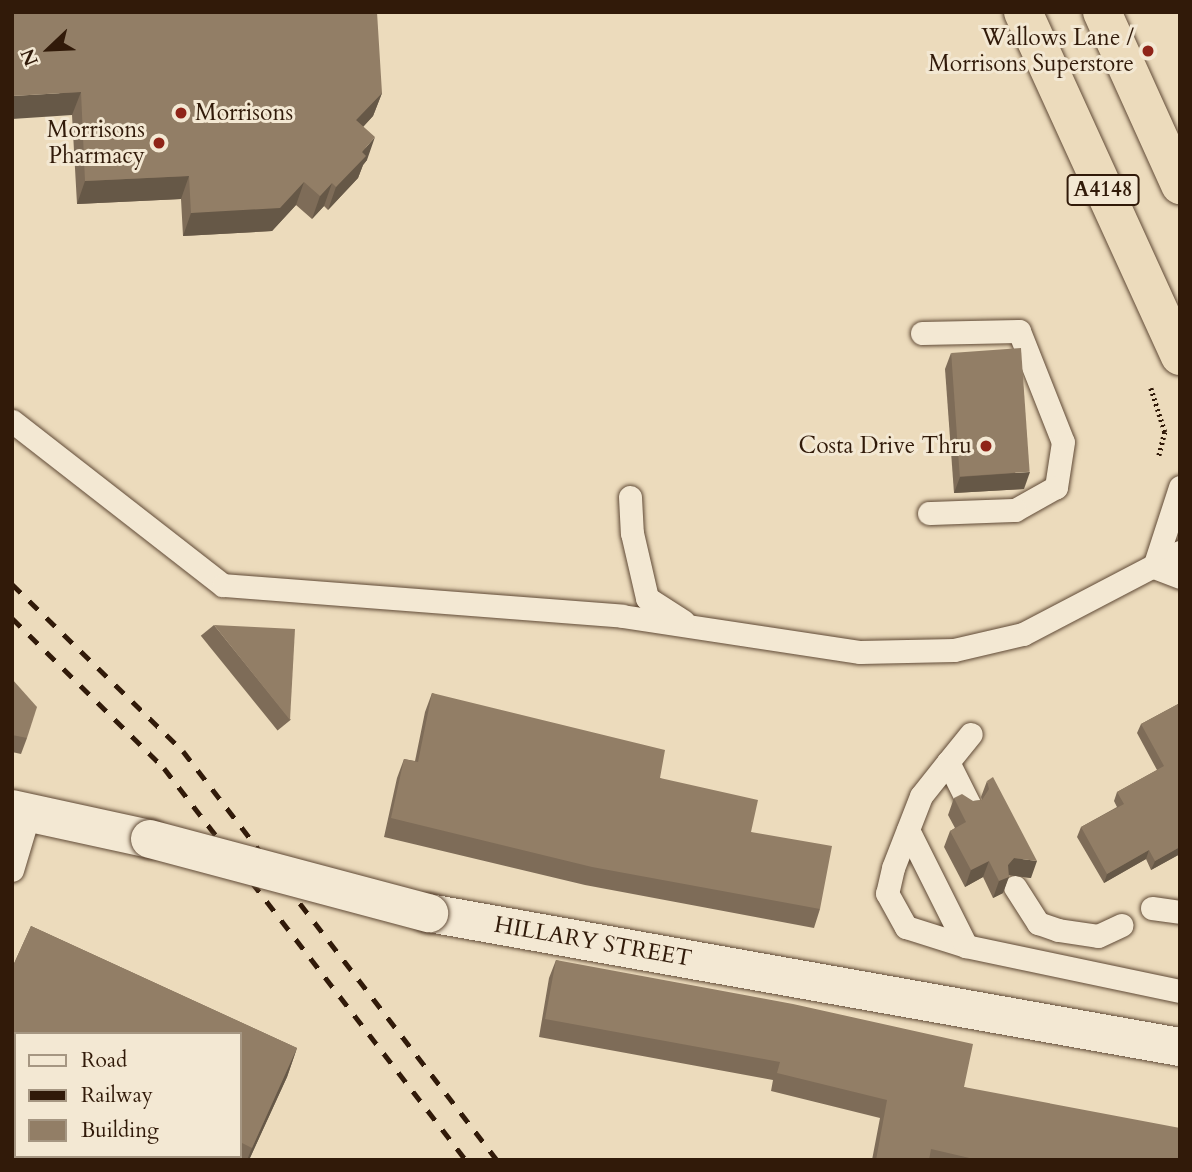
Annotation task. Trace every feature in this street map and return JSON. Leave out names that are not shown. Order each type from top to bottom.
[{"type":"highway","name":"A4148","points":[[1023,12],[1180,356]]},
{"type":"highway","name":"A4148","points":[[1102,12],[1180,185]]},
{"type":"street","name":"HILLARY STREET","points":[[21,811],[150,839],[429,913],[1180,1047]]},
{"type":"lane","points":[[922,333],[1019,331],[1063,442],[1056,487],[1015,510],[929,513]]},
{"type":"lane","points":[[12,421],[223,585],[622,615],[860,652],[954,650],[1023,634],[1180,552]]},
{"type":"lane","points":[[1154,566],[1179,489]]},
{"type":"lane","points":[[630,497],[632,533],[647,598],[691,626]]},
{"type":"lane","points":[[1154,566],[1180,577]]},
{"type":"lane","points":[[971,734],[921,796],[908,830],[887,893],[893,911],[906,927],[966,946],[1180,991]]},
{"type":"lane","points":[[947,762],[970,804]]},
{"type":"lane","points":[[12,870],[21,811]]},
{"type":"lane","points":[[908,830],[966,946]]},
{"type":"lane","points":[[1015,887],[1038,923],[1058,930],[1098,936],[1122,925]]},
{"type":"lane","points":[[1152,908],[1180,912]]},
{"type":"path","points":[[1150,384],[1166,432],[1154,478],[1179,489]]},
{"type":"building","name":"Morrisons","points":[[12,12],[377,12],[382,93],[356,120],[375,137],[362,152],[366,156],[336,187],[332,183],[320,196],[304,182],[280,208],[191,213],[189,176],[85,181],[81,92],[12,96]]},
{"type":"building","name":"Costa Drive Thru","points":[[1021,348],[1030,472],[960,477],[951,353]]},
{"type":"building","points":[[214,625],[295,629],[290,720]]},
{"type":"building","points":[[12,679],[37,707],[27,738],[12,735]]},
{"type":"building","points":[[432,693],[665,750],[660,778],[758,800],[751,832],[832,846],[820,909],[592,867],[391,818],[404,759],[418,762]]},
{"type":"building","points":[[1180,703],[1180,847],[1155,861],[1149,850],[1107,874],[1081,827],[1124,804],[1117,792],[1164,766],[1141,724]]},
{"type":"building","points":[[993,777],[1037,861],[1014,858],[1008,865],[1009,877],[999,881],[989,861],[971,870],[950,831],[966,822],[954,798],[962,794],[973,801],[982,800],[989,789],[987,781]]},
{"type":"building","points":[[31,926],[297,1048],[252,1148],[242,1143],[242,1032],[14,1032],[14,1036],[12,968]]},
{"type":"building","points":[[556,960],[793,1004],[973,1044],[964,1087],[1180,1128],[1180,1160],[978,1160],[931,1149],[929,1160],[876,1160],[887,1100],[777,1073],[780,1062],[545,1019]]},
{"type":"building","points":[[12,1152],[14,1158],[39,1158],[39,1160],[12,1160]]},
{"type":"railway","points":[[12,584],[183,751],[497,1160]]},
{"type":"railway","points":[[12,618],[164,768],[466,1160]]},
{"type":"place","name":"Wallows Lane / Morrisons Superstore","points":[[1148,51]]},
{"type":"place","name":"Morrisons","points":[[181,113]]},
{"type":"place","name":"Morrisons Pharmacy","points":[[159,143]]},
{"type":"place","name":"Costa Drive Thru","points":[[986,446]]}]
